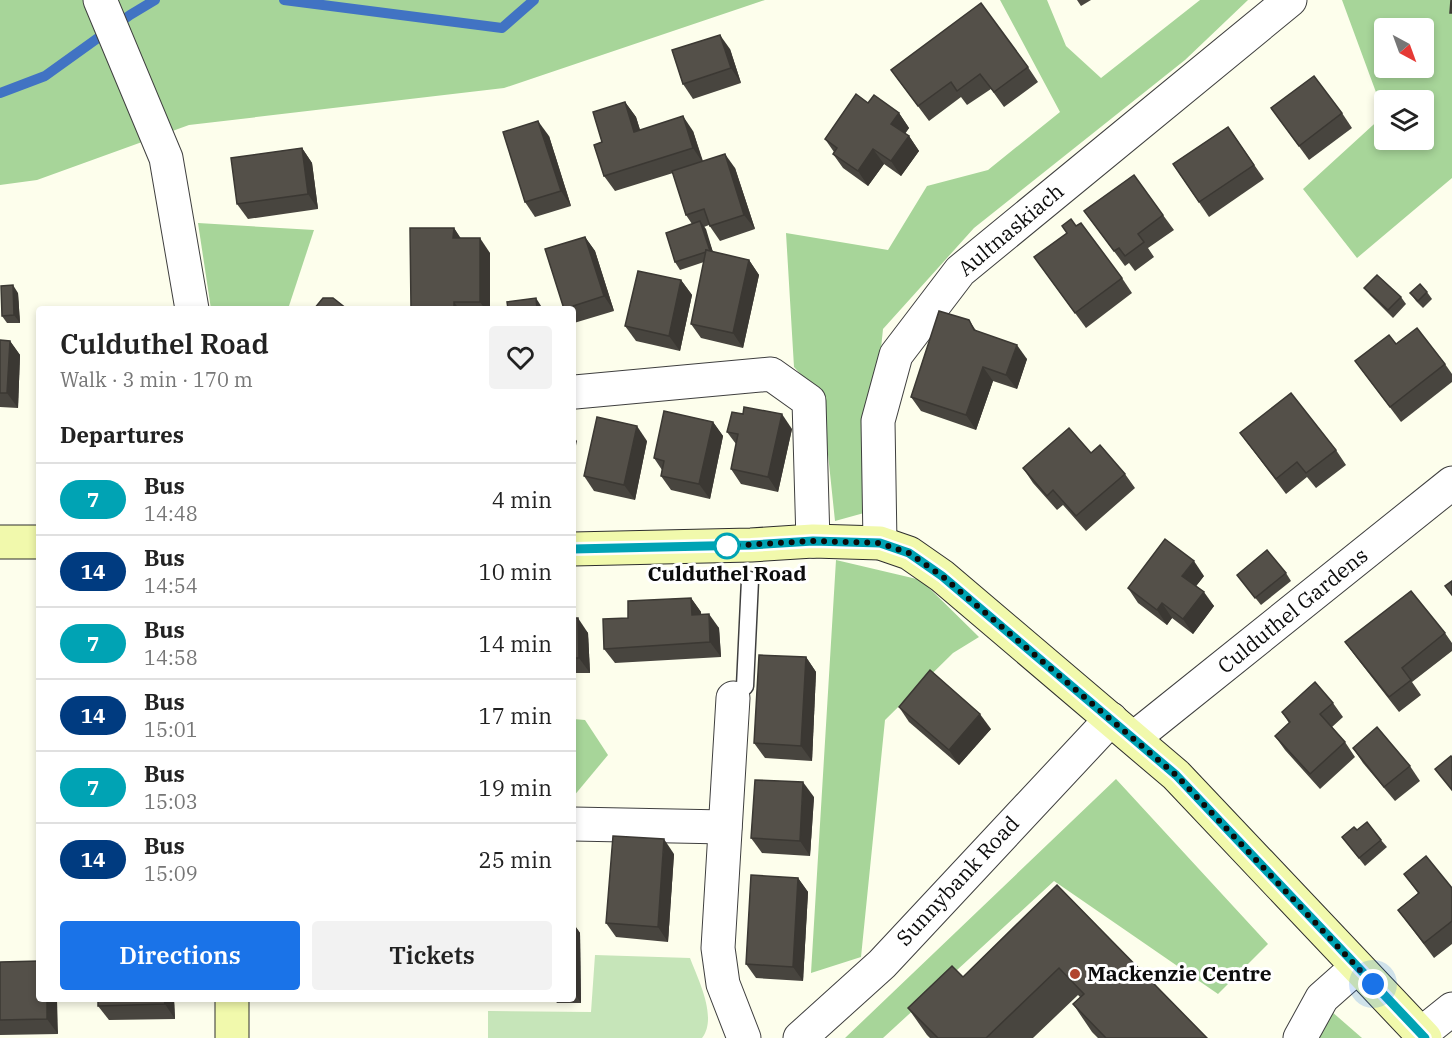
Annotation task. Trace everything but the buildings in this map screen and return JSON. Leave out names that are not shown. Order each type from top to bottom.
[{"type":"main road","points":[[576,549],[751,545],[813,541],[880,543],[909,553],[942,576],[1176,775],[1423,1036]]},
{"type":"main road","points":[[0,542],[36,542]]},
{"type":"main road","points":[[232,1002],[232,1038]]},
{"type":"street","name":"Aultnaskiach","points":[[880,543],[878,421],[896,355],[960,271],[1290,0]]},
{"type":"street","points":[[100,2],[166,158],[191,306]]},
{"type":"street","points":[[576,392],[771,374],[808,401],[813,541]]},
{"type":"street","name":"Culduthel Gardens","points":[[1123,729],[1452,483]]},
{"type":"street","points":[[733,698],[718,948],[723,984],[744,1038]]},
{"type":"street","name":"Sunnybank Road","points":[[800,1038],[882,964],[1123,729]]},
{"type":"street","points":[[576,824],[725,827]]},
{"type":"street","points":[[1300,1038],[1322,998],[1357,967]]},
{"type":"street","points":[[1423,1036],[1452,1009]]},
{"type":"lane","points":[[733,698],[745,686],[750,580]]},
{"type":"green space","points":[[0,0],[765,0],[504,88],[189,125],[37,180],[0,185]]},
{"type":"green space","points":[[1000,0],[1047,0],[1066,46],[1101,78],[1200,0],[1248,0],[1185,60],[974,228],[883,329],[864,513],[835,521],[822,397],[794,367],[786,233],[888,250],[927,186],[988,170],[1060,112]]},
{"type":"green space","points":[[1342,0],[1452,0],[1452,178],[1357,258],[1303,189],[1374,124],[1374,150],[1434,150],[1434,90],[1375,90]]},
{"type":"green space","points":[[198,223],[314,230],[289,306],[211,306]]},
{"type":"green space","points":[[836,560],[921,580],[979,637],[953,653],[885,720],[861,957],[811,973]]},
{"type":"green space","points":[[576,719],[585,720],[608,755],[576,793]]},
{"type":"green space","points":[[1116,779],[1268,944],[1218,994],[1054,881],[883,1038],[845,1038]]},
{"type":"green space","points":[[595,955],[690,958],[702,987],[707,1009],[708,1020],[702,1038],[488,1038],[488,1011],[591,1012]]},
{"type":"green space","points":[[1331,1011],[1362,1038],[1304,1038]]},
{"type":"waterway","points":[[0,93],[45,76],[130,15],[155,0]]},
{"type":"waterway","points":[[284,0],[502,28],[534,0]]},
{"type":"bus line","name":"7","points":[[576,549],[751,545],[813,541],[880,543],[909,553],[942,576],[1176,775],[1425,1038]]},
{"type":"place","name":"Culduthel Road","points":[[727,546]]},
{"type":"place","name":"Mackenzie Centre","points":[[1075,974]]},
{"type":"route","points":[[727,546],[813,541],[880,543],[909,553],[942,576],[1176,775],[1373,984]]}]
